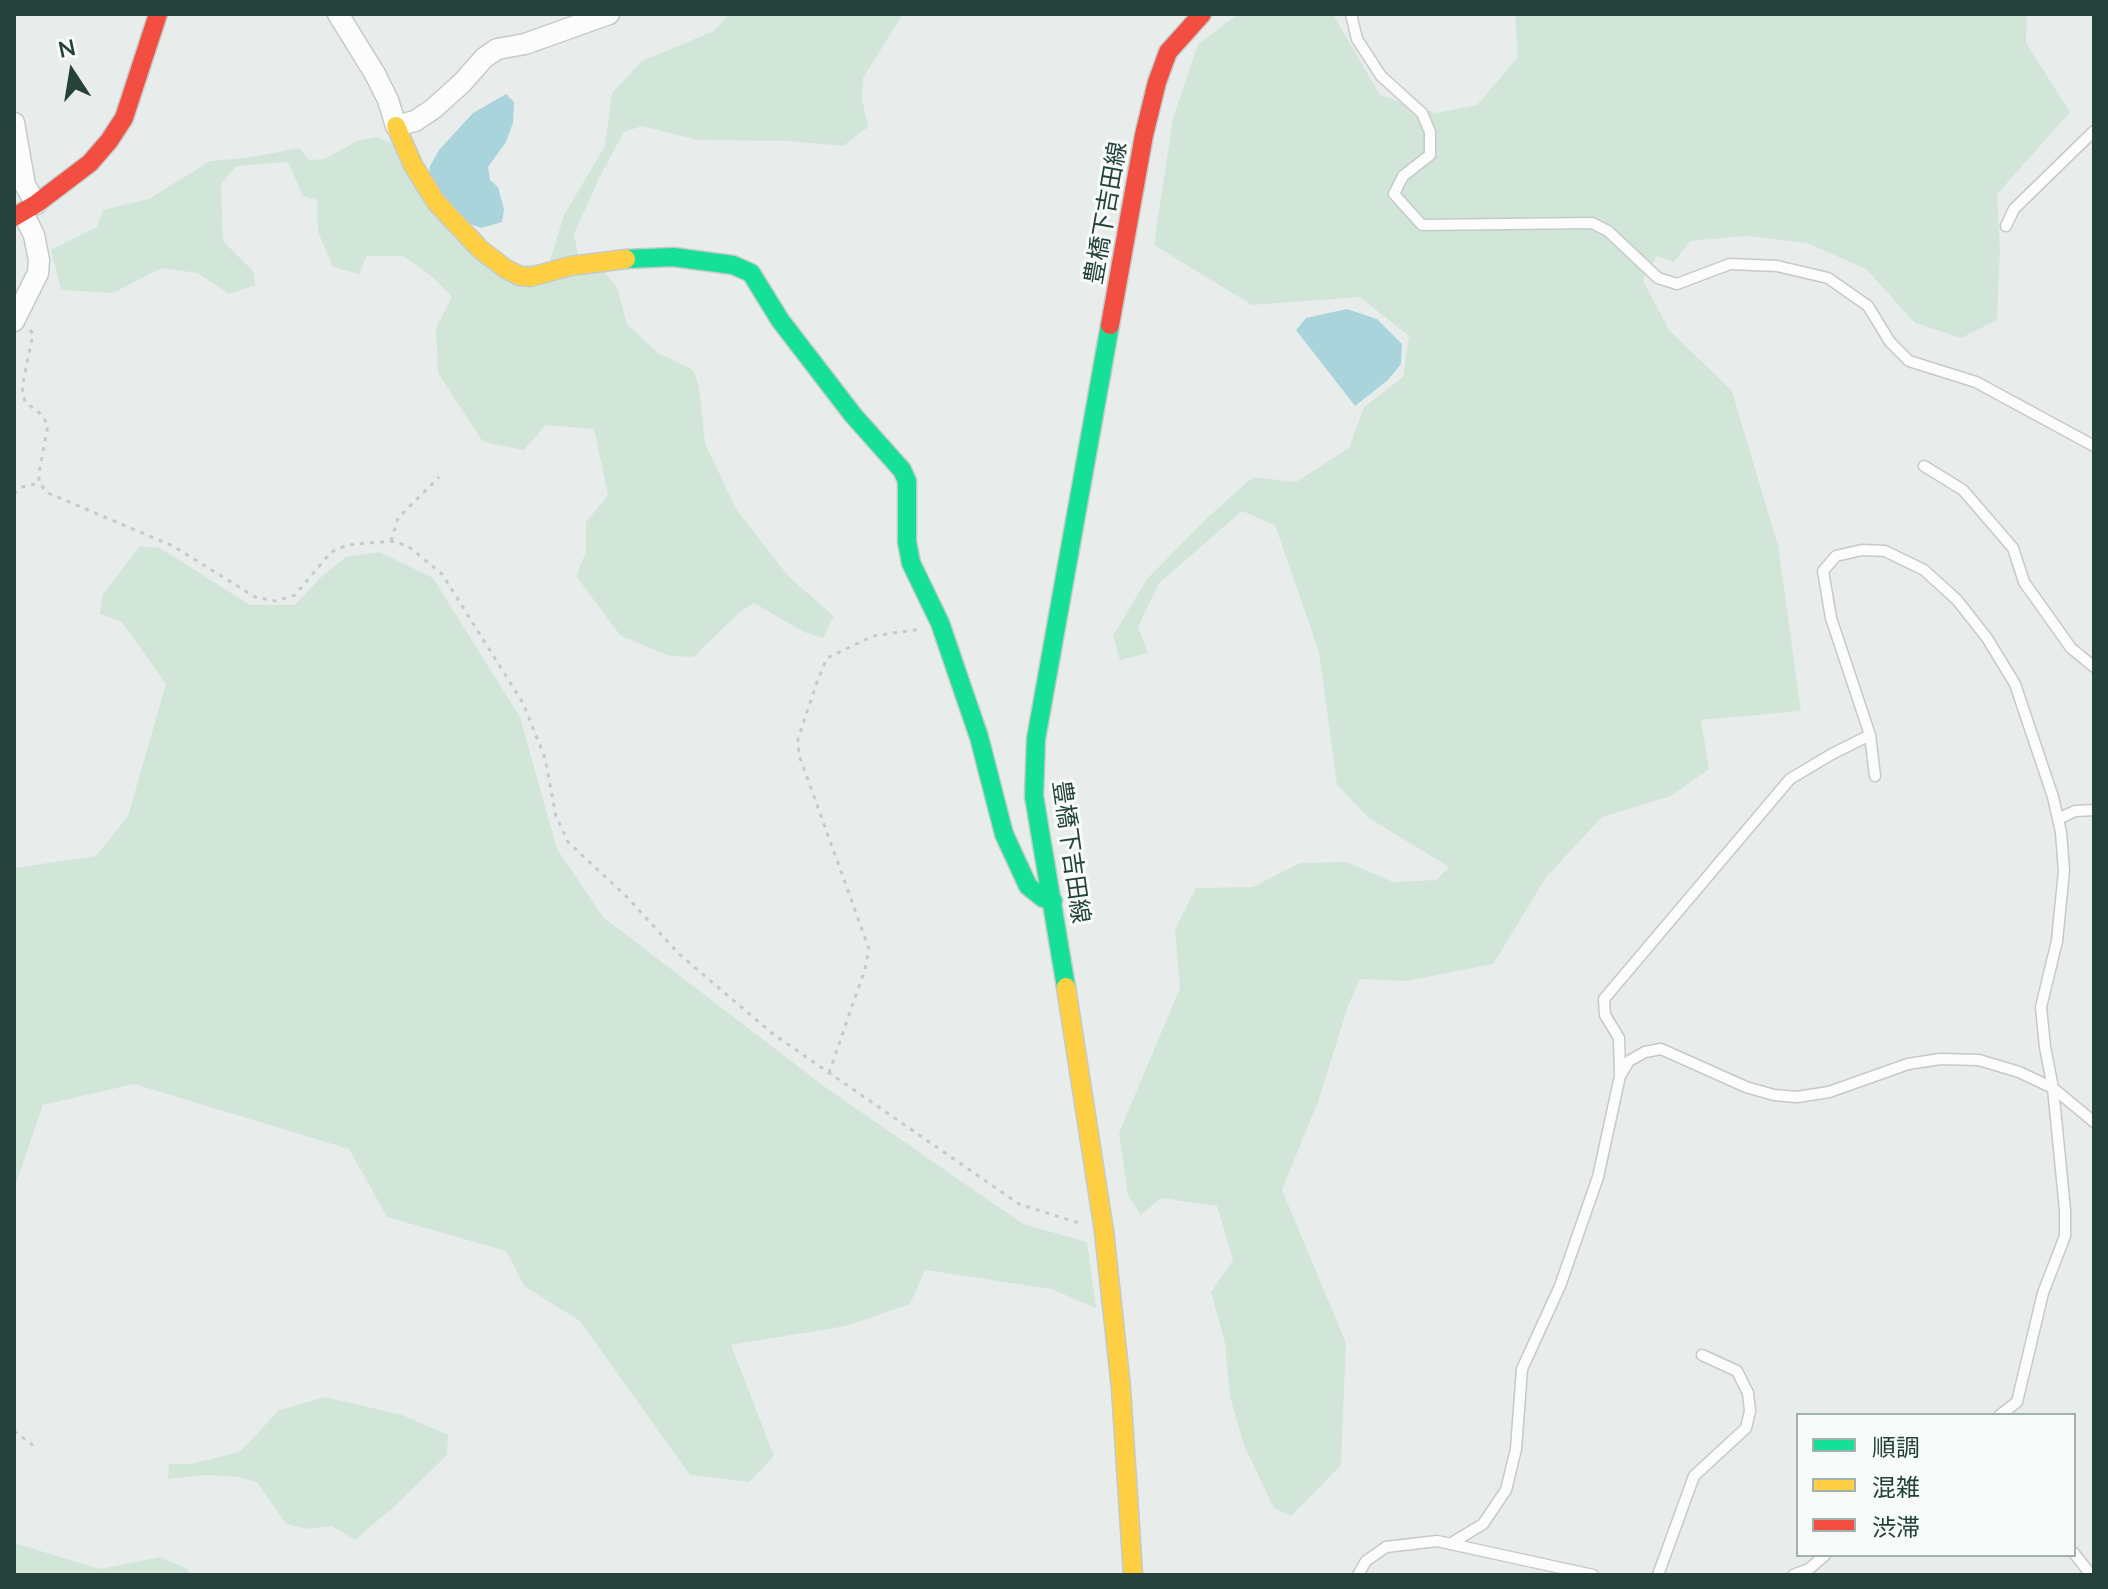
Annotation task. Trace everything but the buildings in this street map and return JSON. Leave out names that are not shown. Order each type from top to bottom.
[{"type":"main road","points":[[24,211],[90,163],[109,141],[124,118],[158,14]]},
{"type":"main road","name":"豊橋下吉田線","points":[[1133,1575],[1121,1388],[1104,1231],[1034,796],[1036,739],[1144,135],[1168,52],[1202,14]]},
{"type":"main road","points":[[396,126],[413,165],[436,202],[480,249],[520,276],[531,277],[570,266],[658,257],[733,265],[751,273],[780,320],[853,415],[902,470],[907,481],[907,542],[911,563],[940,623],[979,737],[1004,834],[1028,886],[1043,898],[1053,901]]},
{"type":"street","points":[[338,14],[375,74],[396,126],[415,121],[433,109],[497,49],[525,44],[609,14]]},
{"type":"street","points":[[14,123],[25,185],[24,211],[34,235],[39,260],[38,273],[17,317]]},
{"type":"lane","points":[[1351,14],[1357,39],[1381,76],[1422,113],[1430,132],[1430,155],[1403,176],[1394,194],[1422,225],[1592,223],[1608,231],[1658,278],[1677,284],[1730,264],[1777,266],[1828,278],[1868,306],[1890,342],[1909,361],[1976,382],[2094,446]]},
{"type":"lane","points":[[2006,226],[2014,209],[2094,131]]},
{"type":"lane","points":[[1924,466],[1963,490],[2013,548],[2024,582],[2071,648],[2094,667]]},
{"type":"lane","points":[[1875,776],[1870,735],[1831,618],[1823,571],[1836,556],[1862,550],[1885,551],[1924,570],[1957,600],[1987,638],[2015,684],[2058,819],[2064,871],[2057,941],[2041,1007],[2053,1088],[2065,1236],[2043,1293],[2017,1402],[2003,1413]]},
{"type":"lane","points":[[1450,1544],[1483,1524],[1506,1490],[1516,1449],[1522,1369],[1560,1286],[1598,1177],[1620,1076],[1619,1038],[1605,1015],[1604,999],[1790,779],[1870,735]]},
{"type":"lane","points":[[2058,819],[2075,811],[2094,810]]},
{"type":"lane","points":[[1620,1076],[1629,1061],[1645,1052],[1661,1049],[1746,1087],[1774,1095],[1797,1097],[1829,1092],[1908,1064],[1940,1059],[1979,1060],[2019,1072],[2053,1088],[2094,1122]]},
{"type":"lane","points":[[1658,1575],[1694,1476],[1746,1428],[1750,1411],[1748,1393],[1737,1371],[1702,1355]]},
{"type":"lane","points":[[1358,1575],[1366,1561],[1386,1547],[1437,1541],[1593,1575]]},
{"type":"lane","points":[[2076,1556],[2091,1575]]},
{"type":"lane","points":[[1793,1575],[1809,1569],[1823,1557]]},
{"type":"path","points":[[17,317],[33,334],[22,387],[25,402],[41,414],[48,425],[39,483]]},
{"type":"path","points":[[391,541],[398,518],[439,477]]},
{"type":"path","points":[[14,494],[22,487],[39,483]]},
{"type":"path","points":[[39,483],[48,493],[173,546],[255,597],[276,601],[295,595],[331,552],[348,545],[391,541],[408,546],[442,574],[523,703],[545,758],[556,816],[568,842],[627,897],[679,954],[773,1034],[1019,1204],[1104,1231]]},
{"type":"path","points":[[829,1073],[869,949],[799,755],[798,739],[827,658],[873,636],[914,631],[940,623]]},
{"type":"path","points":[[14,1431],[34,1446]]},
{"type":"green space","points":[[729,14],[903,14],[863,78],[862,99],[868,127],[843,146],[788,141],[698,140],[642,126],[624,132],[574,234],[579,260],[604,271],[617,287],[627,324],[658,353],[693,370],[699,386],[705,443],[736,509],[789,577],[834,616],[823,638],[804,632],[754,603],[740,612],[693,657],[669,656],[620,635],[576,576],[586,552],[586,522],[608,495],[594,429],[546,425],[524,450],[483,442],[438,373],[436,328],[452,297],[434,278],[403,256],[367,256],[359,274],[333,267],[318,232],[317,200],[303,196],[288,162],[236,166],[221,184],[223,241],[254,272],[255,285],[229,294],[198,273],[161,268],[113,293],[61,290],[51,250],[97,227],[103,210],[149,199],[210,161],[299,148],[309,160],[325,159],[357,141],[376,137],[393,144],[491,266],[549,264],[564,215],[605,146],[612,93],[642,61],[714,31]]},
{"type":"green space","points":[[1238,14],[1333,14],[1380,95],[1436,113],[1477,105],[1518,57],[1515,14],[2027,14],[2026,43],[2070,112],[1997,194],[2000,249],[1997,320],[1961,338],[1915,323],[1866,269],[1807,243],[1746,236],[1690,241],[1674,262],[1657,256],[1643,280],[1669,330],[1732,391],[1778,546],[1801,711],[1701,720],[1709,769],[1671,796],[1602,817],[1547,876],[1493,964],[1406,981],[1360,979],[1348,1006],[1319,1099],[1282,1190],[1346,1343],[1341,1465],[1291,1516],[1274,1508],[1245,1448],[1230,1397],[1225,1343],[1211,1292],[1233,1260],[1217,1206],[1161,1198],[1141,1215],[1128,1195],[1119,1133],[1180,988],[1175,929],[1196,888],[1253,887],[1300,863],[1347,862],[1393,882],[1436,880],[1449,867],[1369,818],[1337,785],[1319,652],[1275,525],[1242,511],[1159,583],[1138,627],[1148,653],[1120,660],[1113,636],[1147,579],[1208,517],[1253,477],[1296,482],[1349,448],[1364,407],[1403,377],[1409,336],[1360,297],[1252,305],[1154,245],[1173,118],[1198,44]]},
{"type":"green space","points":[[140,546],[160,548],[250,605],[295,605],[320,578],[346,557],[380,552],[433,578],[520,717],[557,849],[603,917],[825,1087],[1023,1224],[1087,1242],[1096,1308],[1051,1289],[925,1270],[910,1304],[846,1326],[731,1345],[774,1456],[749,1482],[690,1475],[580,1321],[524,1286],[506,1251],[387,1217],[349,1149],[134,1084],[43,1105],[14,1189],[14,868],[96,856],[128,816],[166,684],[122,622],[100,614],[103,594]]},
{"type":"green space","points":[[325,1397],[402,1415],[448,1435],[447,1455],[355,1540],[332,1526],[308,1529],[286,1524],[257,1482],[206,1475],[168,1479],[169,1464],[191,1464],[240,1452],[279,1410]]},
{"type":"green space","points":[[14,1543],[100,1569],[161,1557],[187,1569],[190,1575],[14,1575]]},
{"type":"water","points":[[506,94],[514,102],[513,123],[506,142],[488,167],[490,180],[498,187],[504,209],[502,222],[481,228],[463,221],[429,177],[430,166],[439,150],[473,113]]},
{"type":"water","points":[[1347,309],[1377,319],[1402,344],[1401,364],[1388,380],[1355,406],[1296,330],[1306,318]]},
{"type":"traffic: fast","points":[[626,259],[673,257],[733,265],[751,273],[780,320],[853,415],[902,470],[907,481],[907,542],[911,563],[940,623],[979,737],[1004,834],[1028,886],[1043,898],[1053,901]]},
{"type":"traffic: fast","points":[[1066,987],[1034,796],[1036,739],[1110,325]]},
{"type":"traffic: slow","points":[[396,126],[413,165],[436,202],[480,249],[506,269],[520,276],[531,277],[570,266],[626,259]]},
{"type":"traffic: slow","points":[[1066,987],[1104,1231],[1121,1388],[1133,1575]]},
{"type":"traffic: jam","points":[[14,217],[90,163],[109,141],[124,118],[158,14]]},
{"type":"traffic: jam","points":[[1110,325],[1144,135],[1157,82],[1168,52],[1202,14]]}]
